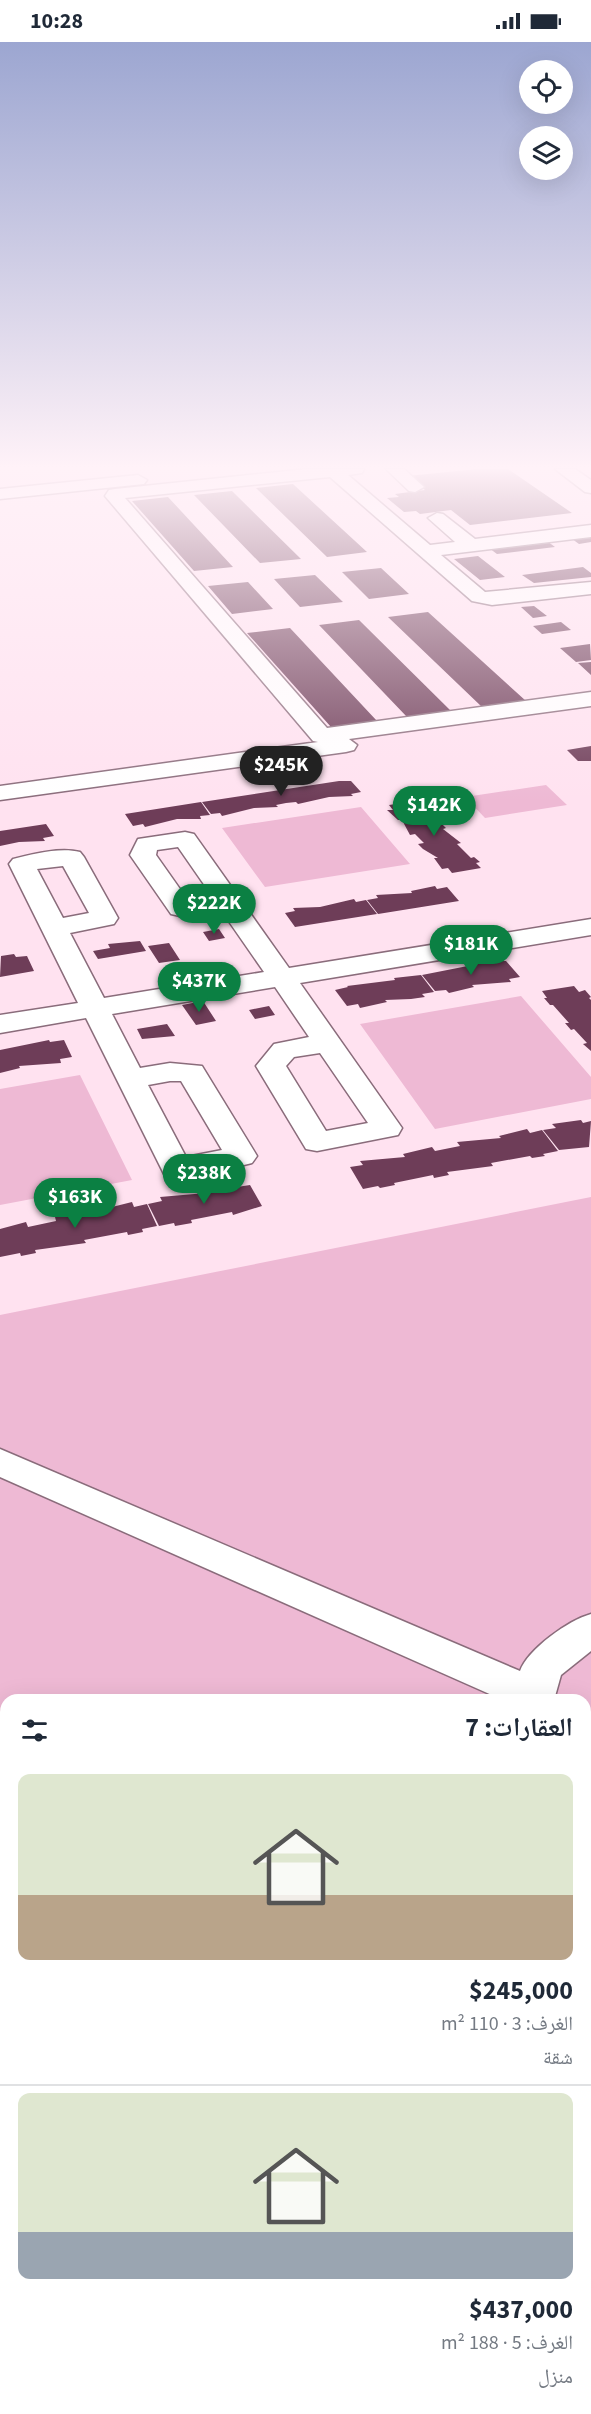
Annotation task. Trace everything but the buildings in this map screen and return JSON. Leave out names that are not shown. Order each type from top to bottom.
[{"type":"street","points":[[186,580],[321,736],[591,699]]},
{"type":"street","points":[[459,580],[479,597],[492,599],[591,588]]},
{"type":"street","points":[[0,793],[591,710]]},
{"type":"street","points":[[228,901],[327,1043]]},
{"type":"street","points":[[0,1024],[89,998],[275,967],[591,905]]},
{"type":"street","points":[[275,967],[591,927]]},
{"type":"street","points":[[54,928],[130,1079]]},
{"type":"street","points":[[0,1001],[89,998]]},
{"type":"street","points":[[0,1462],[526,1694]]},
{"type":"street","points":[[534,1694],[542,1667],[591,1629]]},
{"type":"shaded area","points":[[546,785],[567,805],[485,818],[465,797]]},
{"type":"shaded area","points":[[361,807],[410,864],[265,887],[222,828]]},
{"type":"shaded area","points":[[521,996],[591,1077],[591,1099],[435,1129],[360,1024]]},
{"type":"shaded area","points":[[80,1075],[132,1180],[0,1205],[0,1089]]},
{"type":"shaded area","points":[[591,1197],[591,1694],[0,1694],[0,1315]]}]
